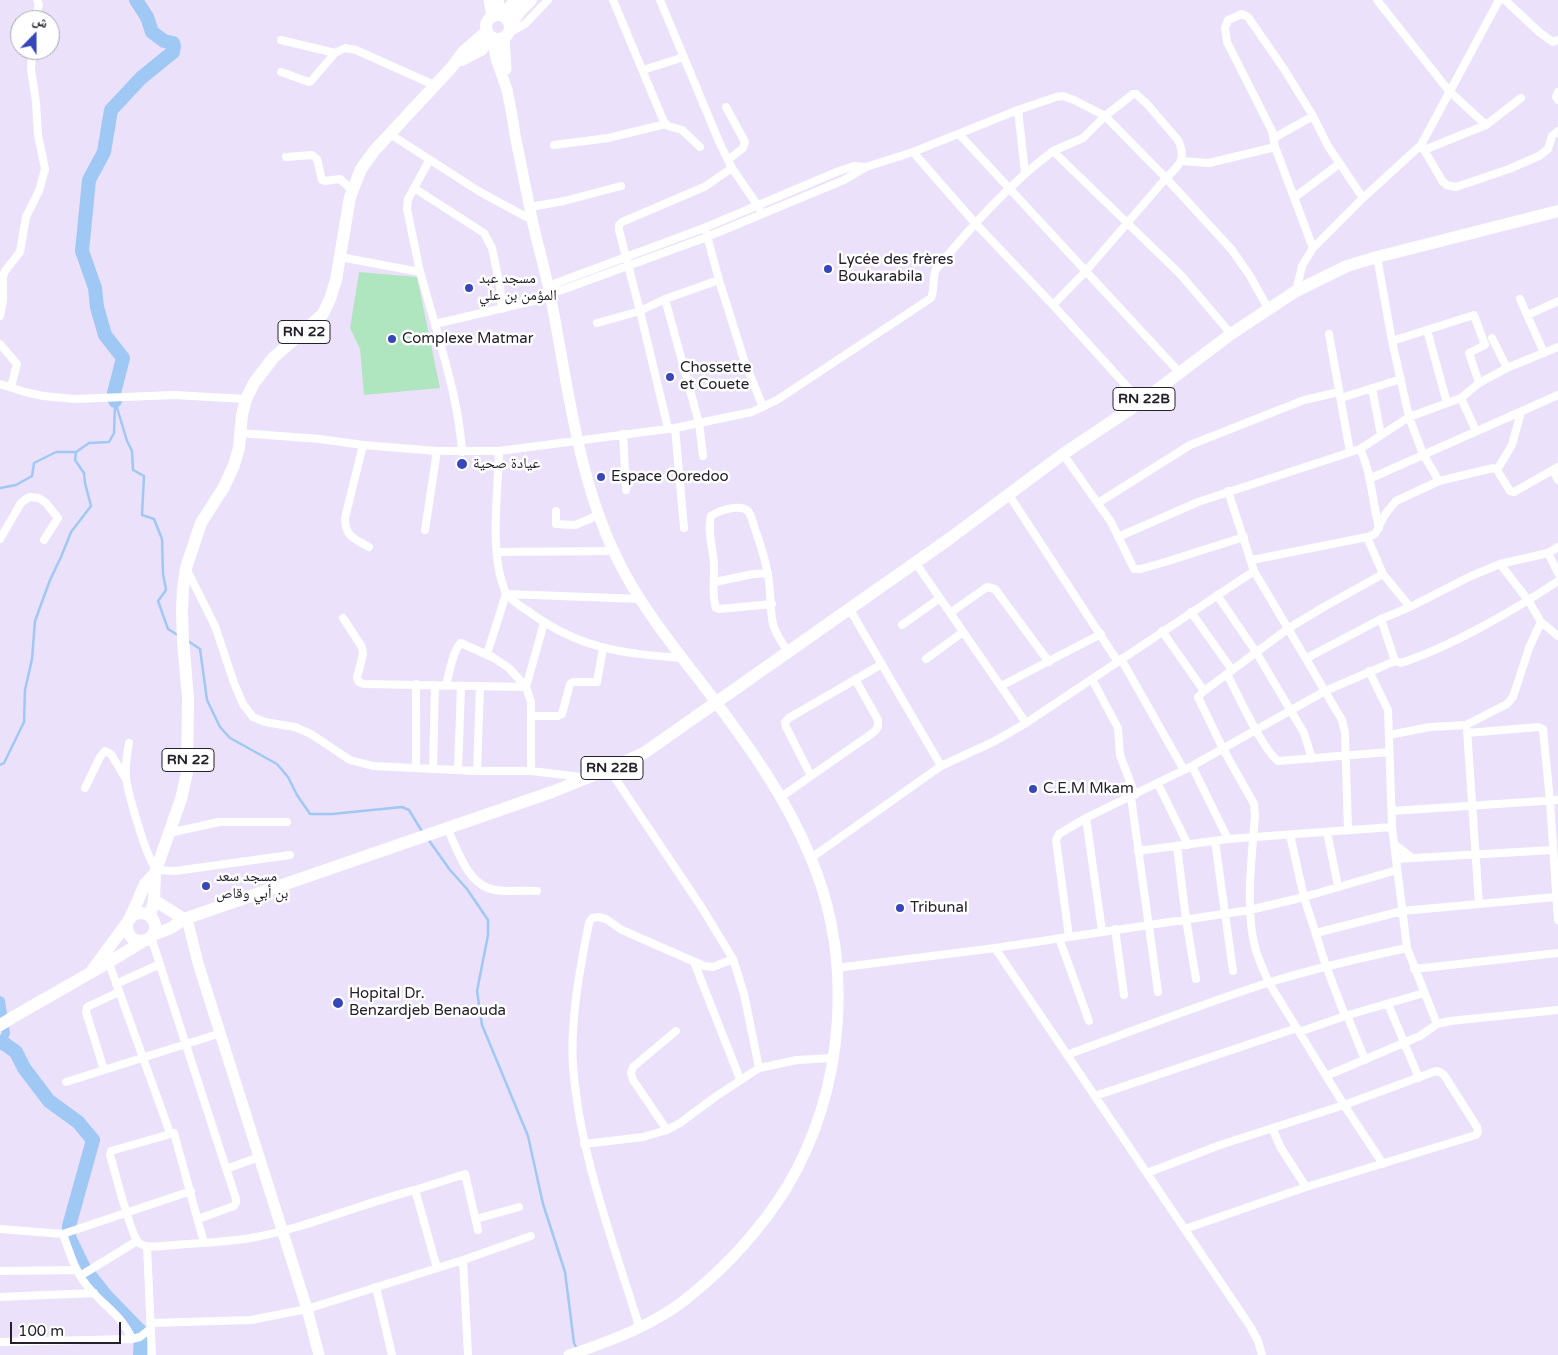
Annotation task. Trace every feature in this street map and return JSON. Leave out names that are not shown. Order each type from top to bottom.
[{"type":"main road","points":[[489,0],[499,28]]},
{"type":"main road","points":[[498,0],[499,28],[494,47],[506,88],[532,220],[549,292],[582,462],[599,515],[622,569],[641,599],[682,658],[716,702],[781,797],[811,858],[824,893],[834,942],[838,986],[836,1039],[829,1083],[802,1158],[781,1195],[725,1264],[689,1297],[639,1326],[569,1355]]},
{"type":"main road","name":"RN 22","points":[[499,28],[507,10],[516,0]]},
{"type":"main road","name":"RN 22","points":[[151,916],[156,870],[181,799],[187,773],[188,698],[183,641],[182,589],[186,568],[201,523],[224,487],[234,465],[239,448],[246,399],[254,382],[273,358],[323,314],[336,280],[352,190],[361,169],[374,151],[452,67],[481,50],[499,28],[531,0]]},
{"type":"main road","name":"RN 22B","points":[[150,937],[186,919],[587,778],[644,753],[1009,495],[1063,454],[1141,402],[1232,334],[1296,292],[1333,272],[1377,256],[1558,210]]},
{"type":"main road","name":"RN 22","points":[[91,972],[129,919],[145,884],[156,870]]},
{"type":"main road","points":[[154,900],[186,919],[198,963],[307,1309],[319,1355]]},
{"type":"main road","points":[[138,913],[151,916],[155,926],[150,937],[136,940],[129,935],[127,931],[129,919],[138,913]]},
{"type":"main road","name":"RN 22B","points":[[151,916],[170,915],[186,919]]},
{"type":"main road","name":"RN 22","points":[[0,1024],[109,963],[150,937]]},
{"type":"street","points":[[499,28],[525,24],[548,0]]},
{"type":"street","points":[[613,0],[666,124],[671,128],[682,130],[700,147]]},
{"type":"street","points":[[660,0],[720,144],[730,164],[759,206],[762,214]]},
{"type":"street","points":[[1377,0],[1449,91],[1486,125]]},
{"type":"street","points":[[1422,148],[1449,91],[1500,0]]},
{"type":"street","points":[[1505,0],[1539,32],[1553,42],[1558,40]]},
{"type":"street","points":[[1313,248],[1275,147],[1272,131],[1227,42],[1225,28],[1228,20],[1242,14],[1248,17],[1284,69],[1313,116],[1339,164],[1363,198]]},
{"type":"street","points":[[281,40],[335,53]]},
{"type":"street","points":[[281,72],[309,82],[313,80],[335,53],[345,48],[356,50],[434,85]]},
{"type":"street","points":[[643,70],[684,56]]},
{"type":"street","points":[[0,316],[3,301],[3,277],[5,271],[20,252],[26,216],[39,190],[46,169],[38,135],[31,60]]},
{"type":"street","points":[[1558,92],[1556,97],[1558,100]]},
{"type":"street","points":[[240,433],[320,438],[363,445],[437,451],[499,451],[671,428],[737,416],[763,408],[931,298],[936,268],[1008,188],[1053,151],[1083,138],[1105,116],[1132,94],[1138,95],[1178,140],[1181,161],[1085,272],[1053,305]]},
{"type":"street","points":[[628,262],[707,237],[844,180],[866,167],[912,152],[1047,99],[1063,96],[1105,116],[1166,178],[1232,250],[1250,276],[1269,310]]},
{"type":"street","points":[[1296,292],[1302,266],[1313,248],[1363,198],[1422,148],[1486,125],[1521,98]]},
{"type":"street","points":[[684,528],[671,428],[619,230],[620,224],[704,187],[730,164],[743,148],[745,142],[726,107]]},
{"type":"street","points":[[1018,110],[1025,173]]},
{"type":"street","points":[[1274,138],[1313,116]]},
{"type":"street","points":[[554,145],[608,138],[666,124]]},
{"type":"street","points":[[1422,148],[1443,182],[1456,187],[1509,169],[1539,156],[1548,149],[1552,136],[1558,131]]},
{"type":"street","points":[[390,134],[429,161],[480,192],[532,220]]},
{"type":"street","points":[[959,134],[1180,373]]},
{"type":"street","points":[[1181,161],[1209,163],[1275,147]]},
{"type":"street","points":[[1053,151],[1181,275],[1232,334]]},
{"type":"street","points":[[912,152],[975,223],[1141,402]]},
{"type":"street","points":[[286,156],[312,154],[316,159],[322,180],[340,179],[352,190]]},
{"type":"street","points":[[429,161],[408,199],[407,209],[420,272],[455,398],[460,422],[462,452]]},
{"type":"street","points":[[1294,197],[1339,164]]},
{"type":"street","points":[[435,324],[502,309],[549,292],[562,290],[839,171],[854,166],[866,167]]},
{"type":"street","points":[[530,207],[564,201],[621,186]]},
{"type":"street","points":[[414,188],[484,233],[492,248],[500,286],[502,309]]},
{"type":"street","points":[[704,228],[718,280],[744,360],[763,408]]},
{"type":"street","points":[[340,256],[420,272]]},
{"type":"street","points":[[1377,256],[1408,417],[1424,454],[1439,481]]},
{"type":"street","points":[[597,323],[640,311],[665,299],[718,280]]},
{"type":"street","points":[[665,299],[699,422],[703,456]]},
{"type":"street","points":[[1520,299],[1544,353]]},
{"type":"street","points":[[1528,315],[1558,301]]},
{"type":"street","points":[[1392,341],[1474,315],[1486,345],[1469,353],[1479,383]]},
{"type":"street","points":[[1428,330],[1447,403]]},
{"type":"street","points":[[1329,334],[1350,452]]},
{"type":"street","points":[[1492,338],[1507,368]]},
{"type":"street","points":[[0,344],[17,364],[11,387]]},
{"type":"street","points":[[1118,537],[1228,491],[1360,449],[1408,417],[1460,398],[1479,383],[1507,368],[1558,347]]},
{"type":"street","points":[[1098,503],[1190,445],[1304,400],[1372,388],[1400,379]]},
{"type":"street","points":[[0,384],[43,396],[75,399],[174,395],[246,399]]},
{"type":"street","points":[[1372,388],[1381,435]]},
{"type":"street","points":[[1369,479],[1558,395]]},
{"type":"street","points":[[1460,398],[1476,431]]},
{"type":"street","points":[[1497,470],[1512,445],[1521,412]]},
{"type":"street","points":[[622,434],[626,490]]},
{"type":"street","points":[[363,445],[345,518],[345,529],[352,538],[369,546]]},
{"type":"street","points":[[1360,449],[1367,466],[1379,528]]},
{"type":"street","points":[[425,530],[437,451]]},
{"type":"street","points":[[487,654],[506,594],[501,578],[497,552],[499,451]]},
{"type":"street","points":[[1063,454],[1098,503],[1134,569],[1140,569],[1244,537]]},
{"type":"street","points":[[1252,560],[1376,534],[1393,504],[1399,498],[1439,481],[1491,468],[1497,470],[1510,491],[1514,492],[1556,468],[1558,480]]},
{"type":"street","points":[[1228,491],[1254,571],[1342,720],[1344,727],[1348,830]]},
{"type":"street","points":[[1009,495],[1120,660],[1184,770]]},
{"type":"street","points":[[0,540],[21,503],[28,497],[33,496],[46,503],[58,518],[44,540]]},
{"type":"street","points":[[772,604],[720,610],[716,608],[710,520],[711,516],[716,512],[740,508],[748,511],[761,544],[768,573],[772,604],[773,626],[788,652]]},
{"type":"street","points":[[556,511],[556,524],[575,525],[599,515]]},
{"type":"street","points":[[1367,537],[1384,574],[1410,607]]},
{"type":"street","points":[[1307,658],[1380,619],[1410,607],[1471,576],[1500,564],[1548,552],[1558,546]]},
{"type":"street","points":[[497,552],[615,551]]},
{"type":"street","points":[[1548,552],[1558,573]]},
{"type":"street","points":[[915,562],[1026,723]]},
{"type":"street","points":[[1500,564],[1528,600],[1541,622],[1558,636]]},
{"type":"street","points":[[186,568],[214,626],[243,704],[254,717],[266,722],[295,727],[311,734],[344,757],[358,763],[373,766],[531,771],[587,778]]},
{"type":"street","points":[[811,858],[940,766],[995,741],[1026,723],[1254,571]]},
{"type":"street","points":[[715,582],[752,574],[768,573]]},
{"type":"street","points":[[1384,574],[1288,628],[1199,695],[1199,700],[1223,749],[1254,804],[1250,910],[1254,946],[1269,983],[1344,1105],[1384,1164]]},
{"type":"street","points":[[1380,619],[1395,660],[1401,663],[1468,633],[1558,581]]},
{"type":"street","points":[[950,613],[987,587],[995,589],[1049,662]]},
{"type":"street","points":[[506,594],[641,599]]},
{"type":"street","points":[[506,594],[544,623],[564,634],[603,648],[629,654],[682,658]]},
{"type":"street","points":[[1216,595],[1256,652],[1304,733],[1312,759]]},
{"type":"street","points":[[902,626],[940,598]]},
{"type":"street","points":[[849,608],[940,766]]},
{"type":"street","points":[[1191,612],[1229,672],[1257,730],[1274,758],[1278,761],[1389,752]]},
{"type":"street","points":[[343,618],[362,647],[363,654],[357,678],[359,682],[364,684],[526,687]]},
{"type":"street","points":[[1467,729],[1506,704],[1513,697],[1529,648],[1541,622]]},
{"type":"street","points":[[526,687],[544,623]]},
{"type":"street","points":[[1162,631],[1204,691]]},
{"type":"street","points":[[926,659],[963,632]]},
{"type":"street","points":[[1001,686],[1101,634]]},
{"type":"street","points":[[446,685],[458,646],[461,643],[487,654],[508,668],[526,687],[531,702],[531,771]]},
{"type":"street","points":[[531,716],[558,716],[562,714],[570,684],[573,682],[597,682],[603,648]]},
{"type":"street","points":[[1069,937],[1056,840],[1058,834],[1086,818],[1192,766],[1325,691],[1395,660]]},
{"type":"street","points":[[811,776],[785,722],[882,664]]},
{"type":"street","points":[[1369,671],[1388,710],[1392,827],[1407,948],[1437,1024]]},
{"type":"street","points":[[781,797],[874,732],[878,726],[878,720],[855,679]]},
{"type":"street","points":[[1092,679],[1118,728],[1120,755],[1133,796],[1138,851],[1158,992]]},
{"type":"street","points":[[416,684],[416,768]]},
{"type":"street","points":[[433,769],[435,685]]},
{"type":"street","points":[[458,770],[461,686]]},
{"type":"street","points":[[476,770],[480,687]]},
{"type":"street","points":[[1389,735],[1430,727],[1467,729],[1539,727],[1543,729],[1554,800],[1553,850],[1558,920]]},
{"type":"street","points":[[1467,729],[1479,904]]},
{"type":"street","points":[[126,779],[129,742]]},
{"type":"street","points":[[85,788],[100,757],[105,751],[111,754],[126,779],[143,841],[156,870],[175,871],[290,855]]},
{"type":"street","points":[[1192,766],[1228,839]]},
{"type":"street","points":[[608,769],[702,908],[734,960],[744,994],[759,1068]]},
{"type":"street","points":[[1158,784],[1188,844]]},
{"type":"street","points":[[1392,811],[1554,800]]},
{"type":"street","points":[[1086,818],[1102,931]]},
{"type":"street","points":[[169,833],[219,822],[287,822]]},
{"type":"street","points":[[1138,851],[1228,839],[1392,827]]},
{"type":"street","points":[[442,830],[475,881],[486,888],[496,890],[537,891]]},
{"type":"street","points":[[1326,832],[1338,886]]},
{"type":"street","points":[[1290,835],[1304,897],[1326,966],[1365,1060]]},
{"type":"street","points":[[1215,841],[1232,971]]},
{"type":"street","points":[[1395,845],[1411,857]]},
{"type":"street","points":[[1177,846],[1196,979]]},
{"type":"street","points":[[1396,859],[1553,850]]},
{"type":"street","points":[[836,968],[996,948],[1250,910],[1304,897],[1397,870]]},
{"type":"street","points":[[1316,933],[1402,911],[1556,897]]},
{"type":"street","points":[[639,1326],[584,1144],[573,1066],[574,1019],[589,924],[592,918],[606,919],[622,930],[704,966],[713,967],[734,960]]},
{"type":"street","points":[[1115,929],[1124,996]]},
{"type":"street","points":[[150,937],[236,1203],[234,1206],[198,1219]]},
{"type":"street","points":[[1059,938],[1089,1020]]},
{"type":"street","points":[[996,948],[1250,1326],[1258,1341],[1262,1355]]},
{"type":"street","points":[[1067,1055],[1195,1007],[1269,983],[1326,966],[1407,948]]},
{"type":"street","points":[[1414,969],[1558,953]]},
{"type":"street","points":[[694,962],[740,1079]]},
{"type":"street","points":[[109,963],[170,1133]]},
{"type":"street","points":[[104,1070],[86,1012],[87,1007],[160,964]]},
{"type":"street","points":[[1095,1096],[1298,1030],[1424,993]]},
{"type":"street","points":[[1326,1076],[1420,1036],[1437,1024],[1450,1021],[1556,1011],[1558,1002]]},
{"type":"street","points":[[1388,1004],[1420,1078]]},
{"type":"street","points":[[667,1130],[633,1080],[631,1072],[633,1067],[676,1031]]},
{"type":"street","points":[[66,1082],[221,1033]]},
{"type":"street","points":[[584,1144],[643,1137],[667,1130],[759,1068],[797,1060],[833,1058]]},
{"type":"street","points":[[1147,1173],[1220,1145],[1344,1105],[1436,1072],[1440,1072],[1450,1085],[1478,1132],[1476,1135],[1384,1164],[1306,1186],[1185,1229]]},
{"type":"street","points":[[1272,1128],[1281,1148],[1306,1186]]},
{"type":"street","points":[[204,1243],[175,1134],[170,1133],[111,1152],[110,1155],[137,1241],[147,1246],[204,1243],[250,1238],[283,1231],[465,1174],[478,1230]]},
{"type":"street","points":[[226,1169],[259,1157]]},
{"type":"street","points":[[0,1229],[67,1232],[191,1190]]},
{"type":"street","points":[[415,1190],[437,1268]]},
{"type":"street","points":[[476,1219],[519,1207]]},
{"type":"street","points":[[67,1232],[83,1273],[94,1293],[123,1322],[134,1339]]},
{"type":"street","points":[[0,1342],[134,1339],[149,1328],[251,1320],[307,1309],[463,1260],[531,1236]]},
{"type":"street","points":[[0,1271],[83,1273],[137,1241]]},
{"type":"street","points":[[147,1246],[149,1328],[152,1355]]},
{"type":"street","points":[[463,1260],[468,1355]]},
{"type":"street","points":[[376,1287],[392,1355]]},
{"type":"street","points":[[0,1296],[94,1293]]},
{"type":"green space","name":"Complexe Matmar","points":[[359,272],[417,277],[440,388],[364,395],[360,349],[350,328]]},
{"type":"waterway","points":[[115,401],[114,393],[123,358],[105,335],[97,307],[95,288],[82,251],[89,180],[104,152],[111,110],[141,78],[173,52],[173,43],[164,41],[152,32],[147,17],[136,0]]},
{"type":"waterway","points":[[115,401],[127,441],[132,451],[133,470],[144,476],[142,515],[154,519],[162,539],[163,574],[166,590],[158,601],[168,629],[179,636]]},
{"type":"waterway","points":[[0,488],[16,485],[32,476],[34,463],[56,452],[76,452],[89,443],[109,442],[114,433],[115,405]]},
{"type":"waterway","points":[[0,765],[4,763],[24,722],[25,690],[32,659],[35,621],[71,532],[91,506],[84,473],[75,460],[76,452]]},
{"type":"waterway","points":[[188,641],[200,649],[207,700],[220,727],[230,738],[277,764],[288,777],[310,814],[332,814],[402,807],[409,810],[423,833]]},
{"type":"waterway","points":[[428,839],[450,870],[467,889],[488,920],[488,935],[477,991],[482,1025],[528,1136],[543,1204],[565,1272],[574,1343],[577,1349]]},
{"type":"waterway","points":[[0,997],[1,1001]]},
{"type":"waterway","points":[[0,1046],[6,1033],[1,1001]]},
{"type":"waterway","points":[[2,1042],[16,1052],[24,1068],[49,1101],[78,1122],[93,1140],[69,1226],[69,1237],[84,1268],[107,1297],[141,1332],[140,1355]]},
{"type":"place","name":"Lycée des frères Boukarabila","points":[[828,269]]},
{"type":"place","name":"مسجد عبد المؤمن بن علي","points":[[469,288]]},
{"type":"place","name":"Complexe Matmar","points":[[392,339]]},
{"type":"place","name":"Chossette et Couete","points":[[670,377]]},
{"type":"place","name":"عيادة صحية","points":[[462,464]]},
{"type":"place","name":"Espace Ooredoo","points":[[601,477]]},
{"type":"place","name":"C.E.M Mkam","points":[[1033,789]]},
{"type":"place","name":"مسجد سعد بن أبي وقاص","points":[[206,886]]},
{"type":"place","name":"Tribunal","points":[[900,908]]},
{"type":"place","name":"Hopital Dr. Benzardjeb Benaouda","points":[[338,1003]]}]
